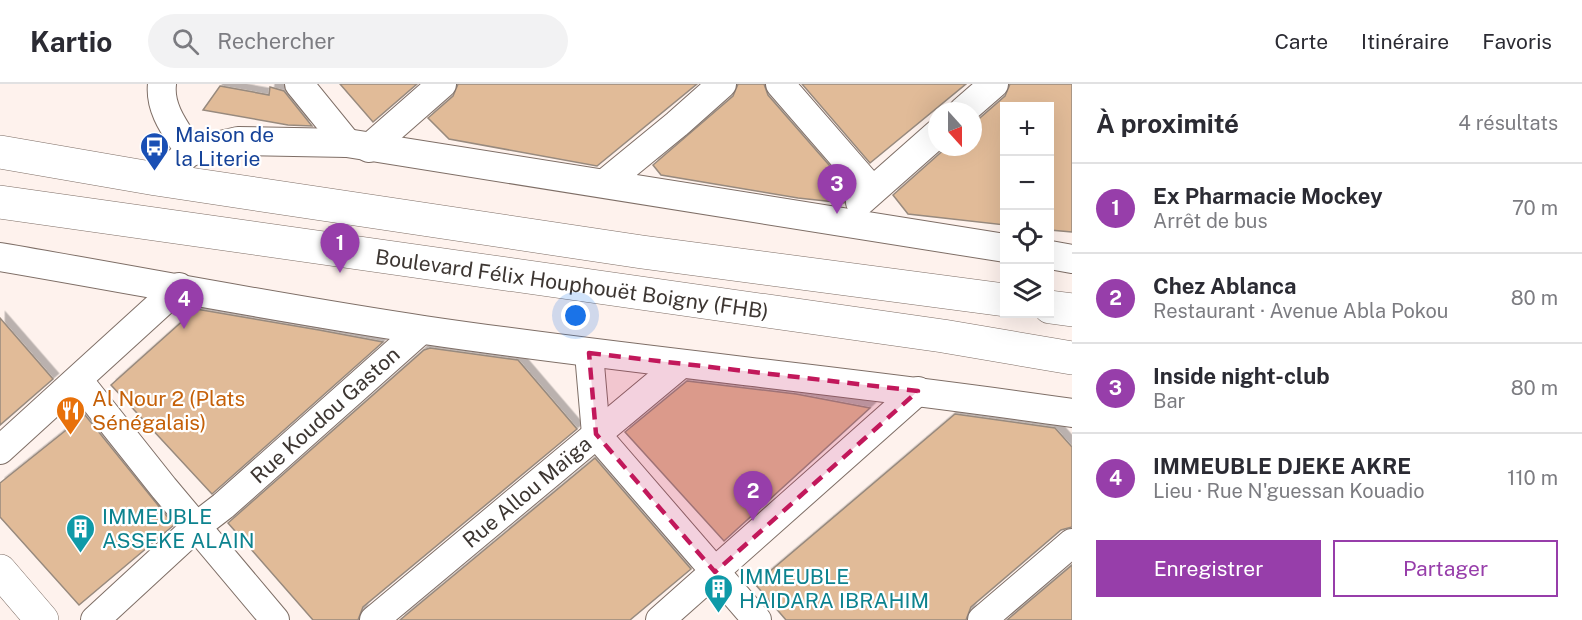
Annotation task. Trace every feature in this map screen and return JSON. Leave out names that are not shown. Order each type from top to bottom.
[{"type":"main road","name":"Boulevard Félix Houphouët Boigny (FHB)","points":[[0,152],[156,179],[642,252],[1000,299]]},
{"type":"main road","name":"Boulevard Félix Houphouët Boigny (FHB)","points":[[0,202],[943,336],[1072,358]]},
{"type":"main road","points":[[1054,308],[1072,310]]},
{"type":"main road","points":[[0,571],[42,620]]},
{"type":"street","points":[[162,84],[161,96],[167,115],[190,152]]},
{"type":"street","points":[[299,84],[358,145]]},
{"type":"street","points":[[358,145],[442,84]]},
{"type":"street","points":[[605,183],[722,84]]},
{"type":"street","points":[[780,84],[872,190]]},
{"type":"street","points":[[973,102],[994,84]]},
{"type":"street","points":[[156,179],[190,152],[238,141],[358,145],[1000,247]]},
{"type":"street","points":[[840,221],[928,142]]},
{"type":"street","points":[[1054,256],[1072,259]]},
{"type":"street","points":[[0,257],[421,330],[589,353],[918,390],[1072,413]]},
{"type":"street","points":[[0,450],[79,381],[179,287]]},
{"type":"street","name":"Rue Koudou Gaston","points":[[95,620],[197,526],[223,506],[421,330]]},
{"type":"street","points":[[589,353],[596,434],[758,620]]},
{"type":"street","name":"Rue Allou Maïga","points":[[374,620],[681,364]]},
{"type":"street","points":[[79,381],[275,620]]},
{"type":"street","points":[[660,620],[918,390]]},
{"type":"street","points":[[982,620],[1072,543]]},
{"type":"highlighted area","points":[[589,353],[918,391],[715,572],[596,434]]},
{"type":"building","points":[[340,84],[417,84],[373,122]]},
{"type":"building","points":[[458,84],[697,84],[597,166],[449,139],[428,118],[453,96]]},
{"type":"building","points":[[738,84],[764,84],[768,95],[850,189],[844,203],[798,198],[661,175],[653,165],[733,96]]},
{"type":"building","points":[[802,84],[966,84],[944,102],[928,102],[928,115],[870,163]]},
{"type":"building","points":[[1010,84],[1072,84],[1072,232],[1054,230],[1054,102],[1000,102],[1000,224],[908,214],[893,195],[937,156],[982,156],[982,116],[1005,96]]},
{"type":"building","points":[[220,86],[269,95],[270,87],[284,91],[312,126],[288,125],[203,110]]},
{"type":"building","points":[[196,309],[383,342],[212,494],[111,385]]},
{"type":"building","points":[[0,318],[53,379],[0,425]]},
{"type":"building","points":[[430,348],[518,360],[577,429],[363,607],[358,620],[313,620],[228,523],[424,350]]},
{"type":"building","points":[[687,381],[796,394],[870,408],[724,541],[625,432]]},
{"type":"building","points":[[955,414],[1055,428],[1072,447],[1072,527],[1061,530],[971,607],[966,620],[786,620],[755,584]]},
{"type":"building","points":[[85,415],[174,525],[79,605],[0,517],[0,483]]},
{"type":"building","points":[[595,458],[691,569],[630,620],[400,620]]},
{"type":"building","points":[[1072,565],[1072,620],[1007,620]]},
{"type":"place","name":"Maison de la Literie","points":[[154,172]]},
{"type":"place","name":"Inside night-club","points":[[837,214]]},
{"type":"place","name":"Ex Pharmacie Mockey","points":[[340,273]]},
{"type":"place","name":"IMMEUBLE DJEKE AKRE","points":[[184,329]]},
{"type":"place","name":"Al Nour 2 (Plats Sénégalais)","points":[[71,436]]},
{"type":"place","name":"Chez Ablanca","points":[[753,521]]},
{"type":"place","name":"IMMEUBLE ASSEKE ALAIN","points":[[81,554]]},
{"type":"place","name":"IMMEUBLE HAIDARA IBRAHIM","points":[[718,614]]}]
